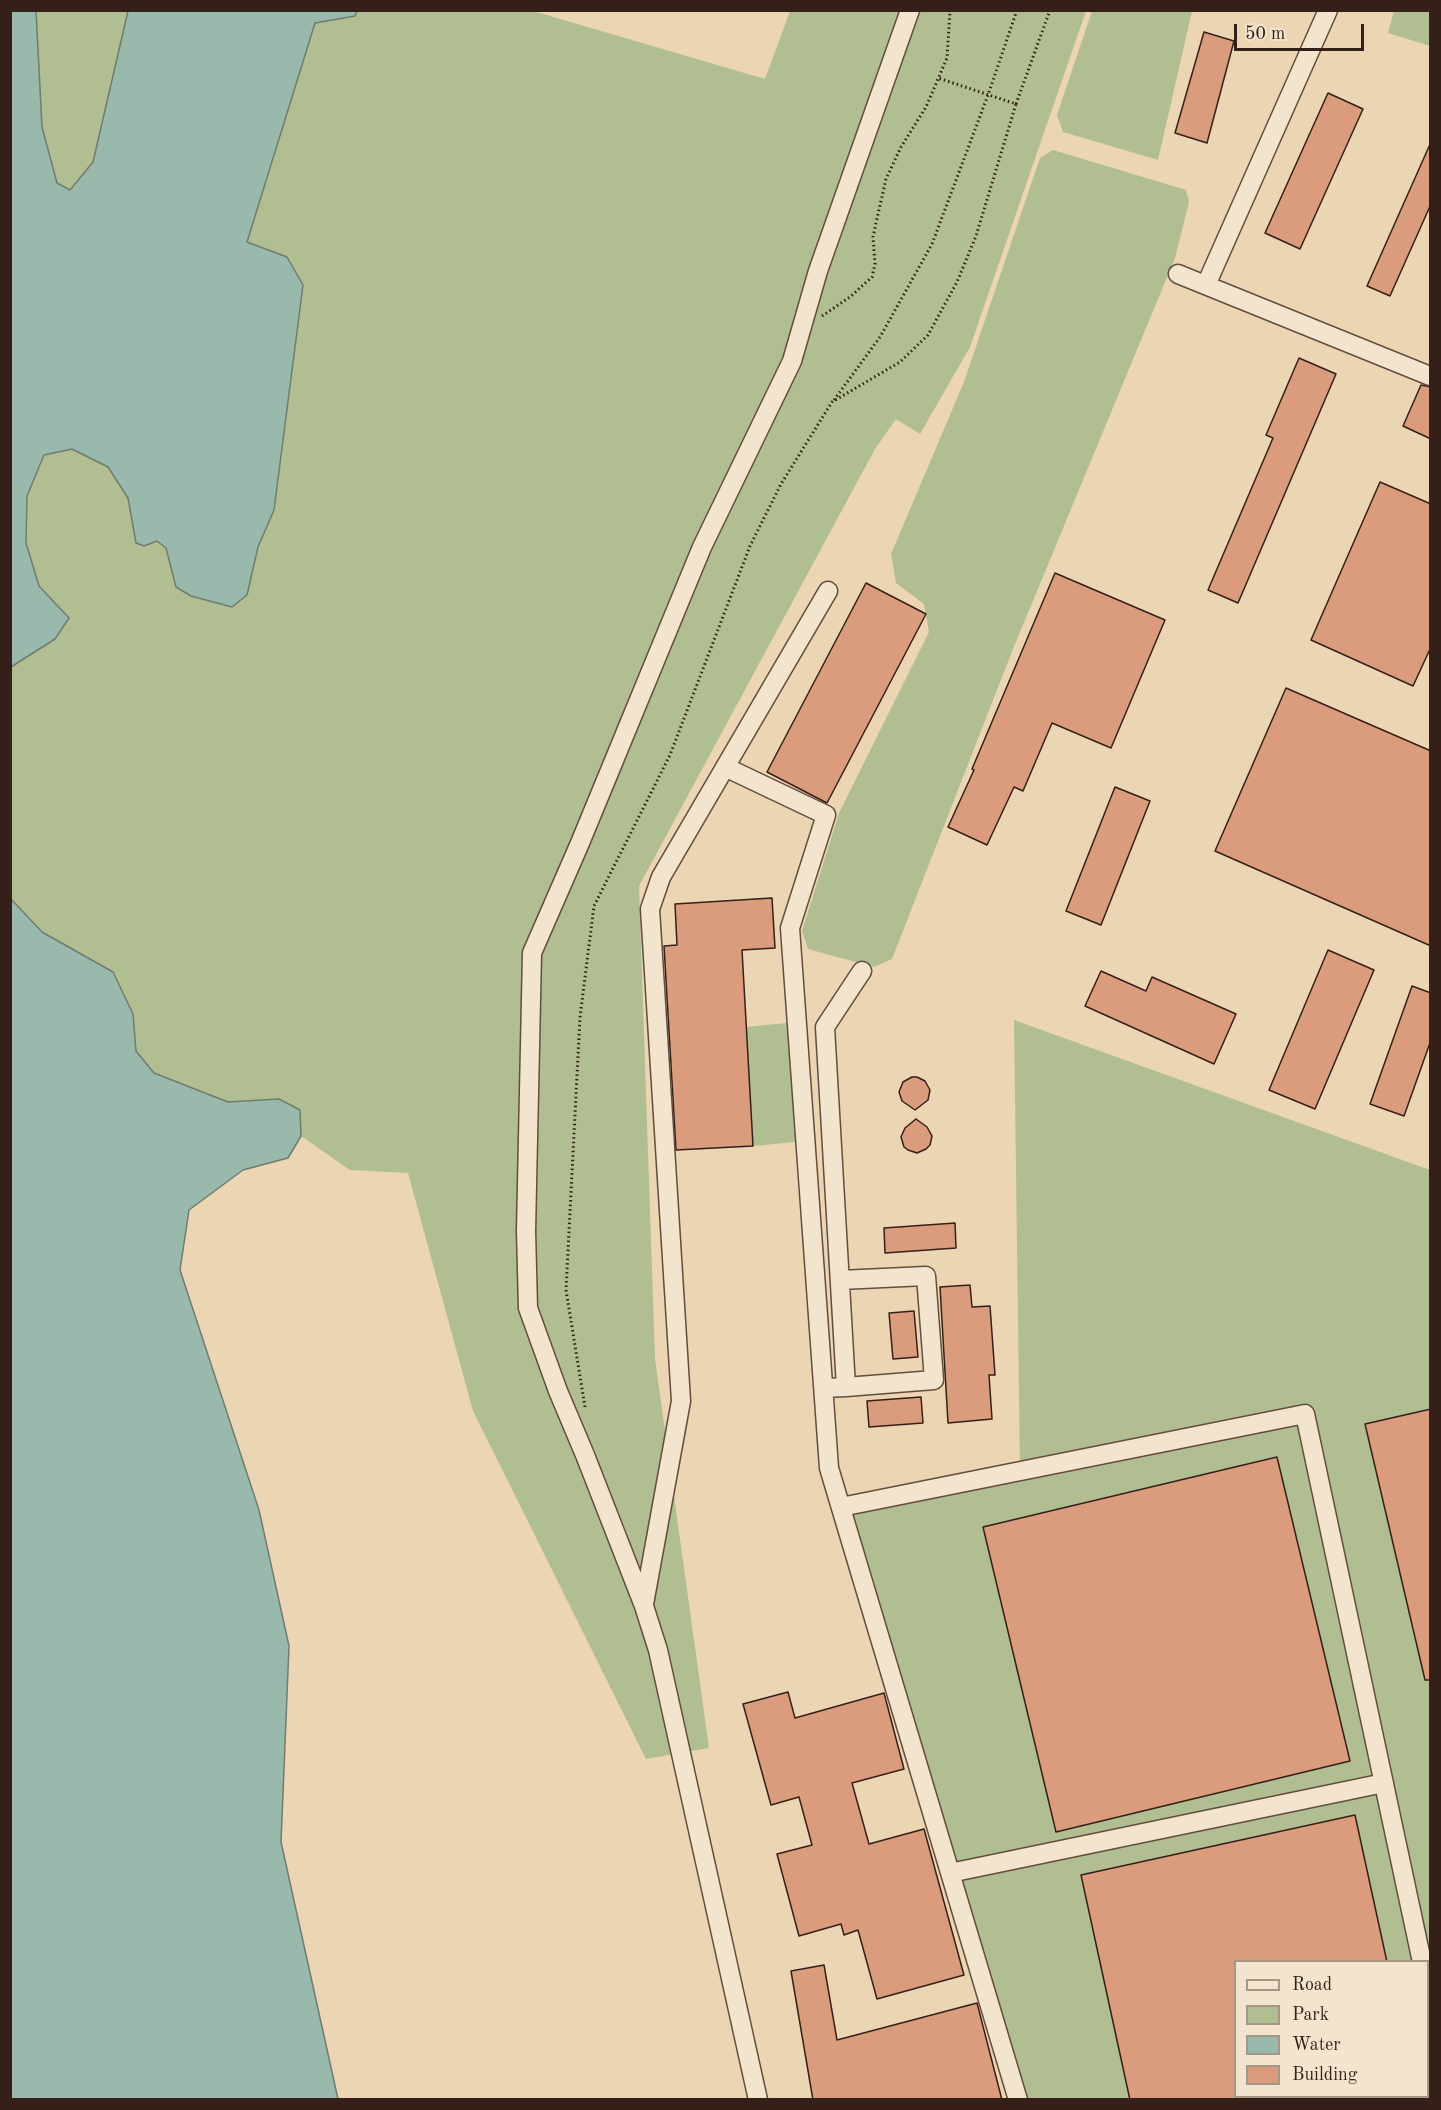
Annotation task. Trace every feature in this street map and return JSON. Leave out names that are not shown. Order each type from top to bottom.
[{"type":"street","points":[[758,2100],[658,1650],[644,1606],[558,1391],[528,1308],[526,1231],[532,953],[702,547],[792,361],[818,272],[910,10]]},
{"type":"street","points":[[1206,285],[1328,10]]},
{"type":"street","points":[[1178,274],[1431,376]]},
{"type":"street","points":[[644,1606],[681,1401],[650,909],[661,877],[828,591]]},
{"type":"street","points":[[725,767],[826,815],[790,928],[829,1468],[1018,2100]]},
{"type":"street","points":[[846,1387],[825,1027],[862,971]]},
{"type":"street","points":[[824,1388],[934,1380],[926,1276],[840,1280]]},
{"type":"street","points":[[841,1507],[1305,1414],[1422,1960]]},
{"type":"street","points":[[950,1873],[1384,1783]]},
{"type":"path","points":[[804,322],[836,308],[872,277],[875,264],[873,237],[886,179],[901,147],[926,107],[946,58],[950,10]]},
{"type":"path","points":[[832,402],[880,337],[932,244],[1017,10]]},
{"type":"path","points":[[1016,105],[1050,10]]},
{"type":"green space","points":[[36,11],[128,11],[93,162],[70,190],[57,183],[42,127]]},
{"type":"green space","points":[[357,11],[533,11],[765,79],[790,11],[1086,11],[970,347],[920,434],[896,419],[875,449],[639,886],[655,1359],[709,1748],[646,1759],[473,1411],[408,1173],[350,1170],[301,1136],[300,1110],[280,1099],[228,1102],[154,1073],[136,1051],[133,1014],[113,972],[42,932],[11,898],[11,667],[55,639],[69,618],[39,586],[26,543],[27,496],[44,455],[72,449],[108,467],[128,498],[136,543],[145,546],[157,541],[166,548],[176,587],[247,595],[258,547],[274,510],[247,242],[315,22],[355,16]]},
{"type":"green space","points":[[1092,11],[1192,11],[1158,160],[1063,132],[1057,115]]},
{"type":"green space","points":[[1394,11],[1430,11],[1430,46],[1388,33]]},
{"type":"green space","points":[[1053,150],[1186,190],[1189,202],[1175,258],[1013,649],[892,959],[874,967],[808,949],[802,931],[839,813],[929,632],[924,604],[896,583],[891,554],[964,382],[1040,158]]},
{"type":"green space","points":[[1014,1020],[1430,1170],[1430,2099],[1018,2099],[841,1507],[1020,1470]]},
{"type":"green space","points":[[797,1022],[806,1141],[753,1146],[746,1027]]},
{"type":"water","points":[[11,10],[36,11],[42,127],[57,183],[70,190],[93,162],[128,11],[357,11],[355,16],[315,23],[247,242],[287,257],[303,285],[274,510],[258,547],[247,595],[232,607],[191,596],[176,587],[166,548],[157,541],[144,546],[136,543],[128,498],[108,467],[72,449],[44,455],[27,496],[26,543],[39,586],[69,618],[55,639],[11,667]]},
{"type":"water","points":[[10,898],[42,932],[113,972],[133,1014],[136,1051],[154,1073],[228,1102],[279,1099],[300,1110],[301,1136],[288,1158],[243,1170],[189,1210],[180,1270],[259,1510],[289,1646],[281,1842],[338,2099],[11,2099]]},
{"type":"building","points":[[1204,32],[1234,41],[1207,143],[1175,133]]},
{"type":"building","points":[[1328,93],[1363,109],[1300,249],[1265,233]]},
{"type":"building","points":[[1431,142],[1431,204],[1390,296],[1367,286]]},
{"type":"building","points":[[1299,358],[1336,374],[1238,603],[1208,590],[1273,438],[1266,435]]},
{"type":"building","points":[[1421,385],[1431,387],[1431,439],[1403,426]]},
{"type":"building","points":[[1380,482],[1431,504],[1431,647],[1413,686],[1311,640]]},
{"type":"building","points":[[1055,573],[1165,620],[1111,748],[1052,723],[1023,791],[1014,787],[987,845],[948,827],[974,770],[972,769]]},
{"type":"building","points":[[866,583],[926,614],[827,803],[767,772]]},
{"type":"building","points":[[1286,688],[1431,751],[1431,946],[1215,851]]},
{"type":"building","points":[[1115,787],[1150,801],[1101,925],[1066,911]]},
{"type":"building","points":[[772,898],[775,948],[742,950],[753,1146],[676,1150],[664,946],[677,945],[675,904]]},
{"type":"building","points":[[1328,950],[1374,970],[1315,1109],[1269,1090]]},
{"type":"building","points":[[1101,971],[1146,991],[1152,977],[1236,1014],[1214,1064],[1085,1006]]},
{"type":"building","points":[[1412,986],[1431,993],[1431,1040],[1404,1116],[1370,1104]]},
{"type":"building","points":[[912,1077],[925,1081],[930,1090],[928,1100],[915,1110],[902,1101],[899,1092],[903,1082]]},
{"type":"building","points":[[916,1119],[927,1127],[932,1136],[930,1145],[917,1153],[904,1147],[901,1137],[905,1128]]},
{"type":"building","points":[[955,1223],[956,1248],[885,1253],[884,1228]]},
{"type":"building","points":[[970,1285],[972,1307],[990,1306],[995,1375],[989,1375],[992,1419],[948,1423],[940,1287]]},
{"type":"building","points":[[914,1311],[918,1357],[893,1359],[889,1313]]},
{"type":"building","points":[[921,1397],[923,1423],[869,1427],[867,1401]]},
{"type":"building","points":[[1431,1409],[1431,1680],[1425,1680],[1365,1424]]},
{"type":"building","points":[[1277,1457],[1350,1761],[1056,1832],[983,1527]]},
{"type":"building","points":[[788,1692],[795,1718],[884,1693],[904,1769],[852,1783],[869,1844],[924,1829],[964,1975],[877,1999],[858,1930],[844,1935],[841,1924],[799,1936],[777,1854],[812,1845],[799,1797],[771,1805],[743,1704]]},
{"type":"building","points":[[1355,1815],[1387,1960],[1234,1960],[1234,2098],[1236,2100],[1130,2100],[1081,1875]]},
{"type":"building","points":[[824,1965],[837,2040],[977,2003],[1002,2100],[813,2100],[791,1971]]}]
